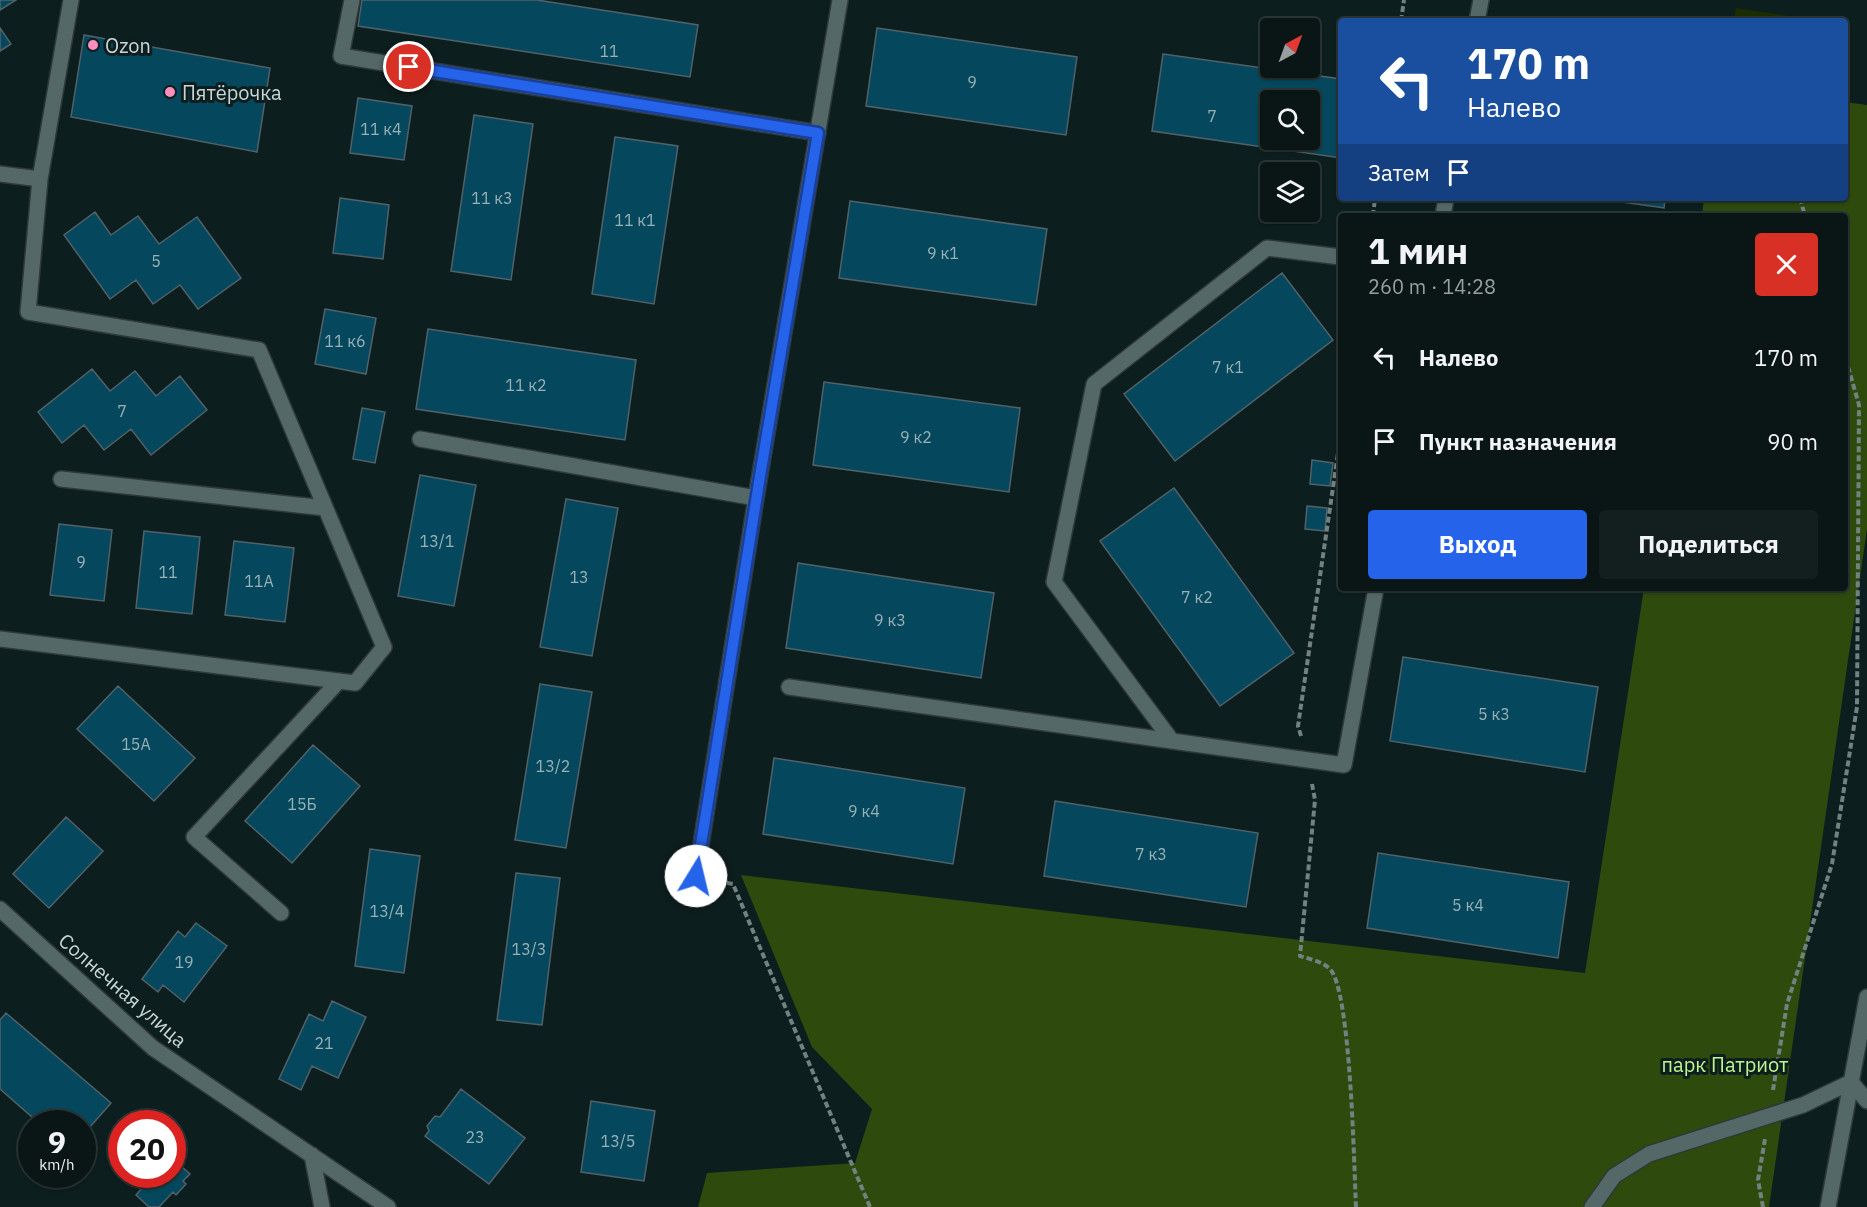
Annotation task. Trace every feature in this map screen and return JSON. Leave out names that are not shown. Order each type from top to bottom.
[{"type":"street","points":[[0,639],[355,683],[384,647],[259,350],[28,312],[40,179],[71,0]]},
{"type":"street","points":[[352,0],[341,56],[818,133]]},
{"type":"street","points":[[696,876],[756,498],[840,0]]},
{"type":"street","points":[[1478,18],[1481,0]]},
{"type":"street","points":[[0,174],[40,179]]},
{"type":"street","points":[[1172,741],[1054,582],[1094,384],[1267,248],[1338,257]]},
{"type":"street","points":[[420,439],[756,498]]},
{"type":"street","points":[[61,479],[325,508]]},
{"type":"street","points":[[789,687],[1344,765],[1375,591]]},
{"type":"street","points":[[281,913],[194,837],[338,682]]},
{"type":"street","name":"Солнечная улица","points":[[0,909],[153,1048],[388,1207]]},
{"type":"street","points":[[1828,1207],[1867,997]]},
{"type":"street","points":[[1851,1082],[1867,1101]]},
{"type":"street","points":[[1592,1207],[1614,1176],[1649,1154],[1803,1105],[1851,1082]]},
{"type":"street","points":[[312,1155],[322,1207]]},
{"type":"path","points":[[1401,18],[1404,0]]},
{"type":"path","points":[[1772,1098],[1787,1004],[1832,864],[1857,707],[1859,405],[1848,366]]},
{"type":"path","points":[[1338,453],[1298,726],[1315,800],[1300,956],[1330,969],[1338,986],[1346,1030],[1356,1207]]},
{"type":"path","points":[[696,876],[733,884],[870,1207]]},
{"type":"path","points":[[1763,1207],[1758,1180],[1766,1133]]},
{"type":"green space","points":[[1736,8],[1804,18],[1734,18]]},
{"type":"green space","name":"парк Патриот","points":[[1848,102],[1867,105],[1867,529],[1769,1207],[698,1207],[707,1173],[855,1163],[872,1109],[812,1047],[741,875],[1585,973],[1644,591],[1848,591],[1848,213],[1702,213],[1704,201],[1848,201]]},
{"type":"building","points":[[0,0],[16,0],[0,10]]},
{"type":"building","points":[[362,0],[537,0],[698,25],[690,77],[358,26]]},
{"type":"building","points":[[0,28],[11,44],[0,51]]},
{"type":"building","points":[[877,28],[1077,57],[1066,135],[866,106]]},
{"type":"building","name":"Пятёрочка","points":[[84,35],[270,68],[257,152],[71,117]]},
{"type":"building","points":[[1163,54],[1260,68],[1260,78],[1320,78],[1320,76],[1338,79],[1338,158],[1285,150],[1320,150],[1320,90],[1260,90],[1260,146],[1152,131]]},
{"type":"building","points":[[358,98],[412,106],[404,160],[350,153]]},
{"type":"building","points":[[474,115],[533,124],[511,280],[451,271]]},
{"type":"building","points":[[615,137],[678,146],[654,304],[592,294]]},
{"type":"building","points":[[340,198],[389,205],[383,259],[333,253]]},
{"type":"building","points":[[850,201],[1047,229],[1036,305],[839,278]]},
{"type":"building","points":[[1614,201],[1665,201],[1664,208]]},
{"type":"building","points":[[95,212],[111,235],[138,216],[159,244],[197,217],[241,278],[198,309],[180,285],[153,304],[136,280],[110,299],[64,235]]},
{"type":"building","points":[[1282,273],[1333,340],[1175,461],[1124,394]]},
{"type":"building","points":[[325,309],[376,318],[366,374],[315,364]]},
{"type":"building","points":[[428,329],[636,360],[625,440],[416,409]]},
{"type":"building","points":[[92,369],[110,391],[135,371],[156,396],[180,376],[207,410],[151,455],[131,429],[104,450],[84,425],[62,443],[38,412]]},
{"type":"building","points":[[824,382],[1020,408],[1009,492],[813,465]]},
{"type":"building","points":[[362,408],[385,412],[375,463],[353,459]]},
{"type":"building","points":[[1312,460],[1333,463],[1330,486],[1310,484]]},
{"type":"building","points":[[420,475],[476,485],[454,606],[398,596]]},
{"type":"building","points":[[1174,488],[1294,653],[1220,706],[1100,541]]},
{"type":"building","points":[[566,499],[618,508],[592,656],[540,647]]},
{"type":"building","points":[[1307,506],[1327,508],[1325,531],[1305,529]]},
{"type":"building","points":[[59,524],[112,530],[104,601],[50,595]]},
{"type":"building","points":[[144,531],[200,537],[192,614],[136,608]]},
{"type":"building","points":[[234,541],[294,548],[285,622],[225,615]]},
{"type":"building","points":[[798,563],[994,593],[981,678],[786,648]]},
{"type":"building","points":[[1403,657],[1598,687],[1585,772],[1390,741]]},
{"type":"building","points":[[540,684],[592,692],[566,848],[515,840]]},
{"type":"building","points":[[118,686],[195,758],[154,801],[77,729]]},
{"type":"building","points":[[313,745],[360,786],[292,863],[245,821]]},
{"type":"building","points":[[774,758],[965,788],[953,864],[763,834]]},
{"type":"building","points":[[1055,801],[1258,833],[1246,907],[1044,876]]},
{"type":"building","points":[[66,817],[103,851],[49,908],[13,874]]},
{"type":"building","points":[[370,849],[420,856],[404,973],[355,966]]},
{"type":"building","points":[[1378,853],[1569,882],[1558,958],[1367,928]]},
{"type":"building","points":[[516,873],[560,878],[542,1025],[497,1020]]},
{"type":"building","points":[[196,923],[227,946],[184,1002],[163,985],[158,992],[142,979],[178,931],[185,937]]},
{"type":"building","points":[[332,1001],[366,1017],[338,1078],[312,1066],[301,1090],[279,1079],[309,1014],[323,1021]]},
{"type":"building","points":[[6,1013],[111,1103],[96,1120],[96,1110],[24,1110],[0,1089],[0,1020]]},
{"type":"building","points":[[461,1089],[525,1138],[489,1184],[425,1136],[429,1131],[427,1126],[435,1116],[440,1117]]},
{"type":"building","points":[[591,1101],[655,1111],[644,1181],[581,1172]]},
{"type":"building","points":[[142,1188],[182,1188],[176,1195],[173,1192],[159,1207],[149,1207],[136,1195]]},
{"type":"place","name":"Ozon","points":[[93,45]]},
{"type":"place","name":"Пятёрочка","points":[[170,92]]},
{"type":"route","points":[[409,67],[818,133],[696,876]]}]
